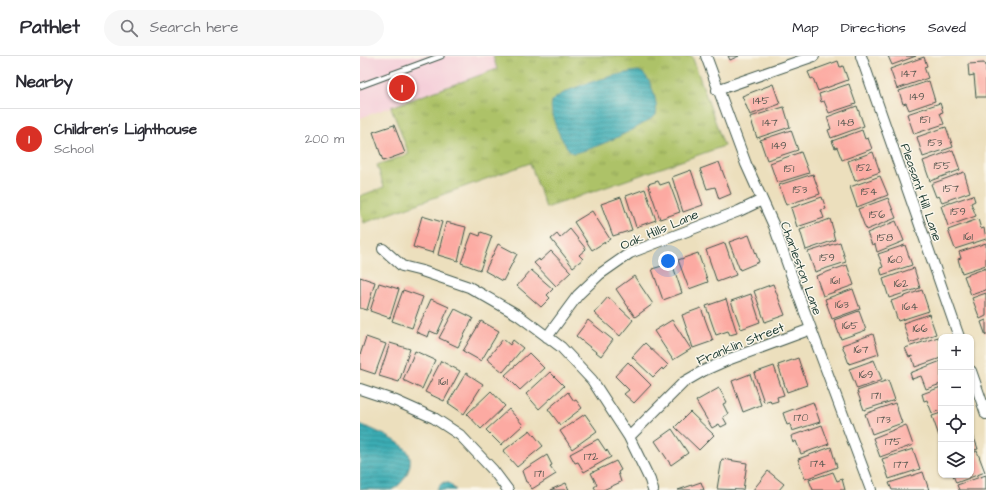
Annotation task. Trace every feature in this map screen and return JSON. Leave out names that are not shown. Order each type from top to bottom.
[{"type":"street","name":"Charleston Lane","points":[[706,56],[717,90],[746,164],[774,226],[871,490]]},
{"type":"street","points":[[717,90],[814,56]]},
{"type":"street","name":"Pleasant Hill Lane","points":[[861,56],[958,334]]},
{"type":"street","name":"Oak Hills Lane","points":[[547,337],[578,295],[600,274],[630,253],[739,211],[762,200]]},
{"type":"street","points":[[383,249],[402,266],[422,271],[469,287],[518,315],[561,347],[592,380],[629,437],[650,480],[653,490]]},
{"type":"street","name":"Franklin Street","points":[[629,437],[684,382],[703,371],[730,359],[811,330]]},
{"type":"street","points":[[974,380],[986,414]]},
{"type":"street","points":[[360,389],[396,401],[428,415],[460,436],[493,470],[508,490]]},
{"type":"lane","points":[[360,86],[441,56]]},
{"type":"shaded area","points":[[360,56],[493,56],[498,69],[360,118]]},
{"type":"green space","points":[[493,56],[692,56],[724,146],[546,208],[530,163],[364,223],[360,211],[360,196],[384,187],[377,165],[409,154],[391,107],[497,69]]},
{"type":"water","points":[[638,71],[646,77],[653,90],[657,110],[656,115],[640,126],[616,138],[590,149],[572,153],[560,136],[554,121],[551,107],[552,101],[568,91],[580,86],[606,78]]},
{"type":"water","points":[[360,424],[395,441],[406,449],[409,454],[409,470],[400,484],[395,488],[391,490],[360,489]]},
{"type":"water","points":[[442,483],[449,483],[456,490],[436,490]]},
{"type":"building","points":[[728,56],[739,56],[730,60]]},
{"type":"building","points":[[888,56],[916,56],[892,65]]},
{"type":"building","points":[[924,57],[927,66],[924,67],[928,78],[897,89],[890,69]]},
{"type":"building","points":[[838,61],[840,67],[843,66],[848,80],[818,91],[813,78],[811,79],[808,72]]},
{"type":"building","points":[[984,63],[986,66],[986,97],[976,97],[974,75],[969,76],[968,64]]},
{"type":"building","points":[[929,81],[935,101],[909,110],[906,103],[903,104],[899,91]]},
{"type":"building","points":[[773,84],[780,104],[750,115],[742,96]]},
{"type":"building","points":[[849,84],[856,104],[829,113],[824,101],[821,102],[819,94]]},
{"type":"building","points":[[940,103],[943,112],[940,113],[944,124],[914,134],[907,114]]},
{"type":"building","points":[[857,106],[864,126],[831,138],[828,130],[831,129],[827,117]]},
{"type":"building","points":[[784,107],[790,127],[757,138],[750,117]]},
{"type":"building","points":[[394,125],[405,153],[383,161],[373,132]]},
{"type":"building","points":[[946,127],[953,147],[923,157],[917,137]]},
{"type":"building","points":[[791,130],[798,150],[767,160],[760,140]]},
{"type":"building","points":[[862,130],[865,139],[868,138],[872,149],[842,160],[837,147],[835,148],[832,141]]},
{"type":"building","points":[[953,150],[960,170],[930,181],[923,161]]},
{"type":"building","points":[[801,152],[809,173],[777,183],[770,163]]},
{"type":"building","points":[[873,152],[880,172],[855,181],[848,161]]},
{"type":"building","points":[[719,162],[731,194],[719,199],[715,187],[707,189],[700,169]]},
{"type":"building","points":[[691,170],[703,205],[683,212],[672,177]]},
{"type":"building","points":[[964,172],[970,192],[942,202],[939,196],[936,197],[931,184]]},
{"type":"building","points":[[813,174],[820,194],[786,205],[779,185]]},
{"type":"building","points":[[880,176],[888,195],[857,207],[850,187]]},
{"type":"building","points":[[658,181],[660,185],[669,182],[680,212],[660,219],[648,184]]},
{"type":"building","points":[[645,189],[656,220],[636,227],[626,196]]},
{"type":"building","points":[[973,195],[975,201],[971,203],[976,216],[948,226],[941,206]]},
{"type":"building","points":[[621,197],[632,230],[613,236],[601,204]]},
{"type":"building","points":[[822,197],[826,209],[821,210],[824,218],[797,227],[791,208]]},
{"type":"building","points":[[888,198],[896,218],[866,230],[858,209]]},
{"type":"building","points":[[592,211],[610,239],[592,250],[574,222]]},
{"type":"building","points":[[422,216],[442,222],[433,253],[413,247]]},
{"type":"building","points":[[830,219],[835,240],[806,250],[800,230]]},
{"type":"building","points":[[978,219],[981,229],[984,228],[986,239],[955,249],[948,230]]},
{"type":"building","points":[[896,221],[904,241],[877,252],[875,244],[872,245],[867,233]]},
{"type":"building","points":[[446,222],[466,227],[458,261],[438,255]]},
{"type":"building","points":[[570,229],[586,249],[579,255],[583,259],[573,267],[551,239],[557,234],[560,238]]},
{"type":"building","points":[[481,232],[492,236],[480,270],[461,263],[472,233],[480,236]]},
{"type":"building","points":[[749,235],[759,262],[740,270],[729,242]]},
{"type":"building","points":[[840,242],[846,262],[815,272],[808,252]]},
{"type":"building","points":[[725,243],[736,275],[717,282],[706,250]]},
{"type":"building","points":[[986,243],[986,265],[962,273],[958,259],[961,258],[959,252]]},
{"type":"building","points":[[498,244],[517,254],[503,281],[485,271]]},
{"type":"building","points":[[905,245],[912,265],[882,275],[880,268],[883,267],[878,254]]},
{"type":"building","points":[[551,251],[571,272],[556,286],[534,263],[539,259],[540,261]]},
{"type":"building","points":[[698,253],[708,282],[689,289],[678,260]]},
{"type":"building","points":[[672,263],[682,293],[663,300],[652,269]]},
{"type":"building","points":[[847,265],[854,285],[823,296],[816,276]]},
{"type":"building","points":[[914,268],[920,288],[889,298],[883,279]]},
{"type":"building","points":[[986,268],[986,290],[971,295],[964,276]]},
{"type":"building","points":[[531,270],[553,289],[547,295],[550,298],[541,307],[517,286]]},
{"type":"building","points":[[634,276],[653,304],[635,317],[616,289]]},
{"type":"building","points":[[360,277],[375,282],[367,310],[360,308]]},
{"type":"building","points":[[379,283],[399,289],[390,318],[370,311]]},
{"type":"building","points":[[773,284],[785,315],[765,322],[754,291]]},
{"type":"building","points":[[853,289],[860,309],[832,319],[825,299]]},
{"type":"building","points":[[403,290],[423,297],[412,328],[392,321]]},
{"type":"building","points":[[922,290],[929,311],[898,321],[891,301]]},
{"type":"building","points":[[986,293],[986,316],[980,319],[972,298]]},
{"type":"building","points":[[751,294],[760,322],[741,329],[731,301]]},
{"type":"building","points":[[608,297],[633,320],[620,336],[594,313]]},
{"type":"building","points":[[431,299],[449,307],[437,334],[430,331],[428,337],[416,332]]},
{"type":"building","points":[[726,299],[737,333],[730,335],[728,331],[716,335],[706,306]]},
{"type":"building","points":[[701,308],[713,341],[693,348],[682,315]]},
{"type":"building","points":[[455,309],[473,318],[458,347],[439,338]]},
{"type":"building","points":[[859,311],[866,330],[841,339],[834,320]]},
{"type":"building","points":[[929,314],[936,334],[910,343],[903,323]]},
{"type":"building","points":[[588,320],[613,340],[601,356],[576,336]]},
{"type":"building","points":[[672,320],[691,349],[673,360],[654,331]]},
{"type":"building","points":[[986,320],[986,336],[981,322]]},
{"type":"building","points":[[481,321],[499,331],[481,361],[463,351]]},
{"type":"building","points":[[873,334],[879,354],[849,364],[842,345]]},
{"type":"building","points":[[366,337],[386,344],[375,374],[360,369],[360,355]]},
{"type":"building","points":[[938,337],[938,359],[915,367],[912,356],[909,357],[905,348]]},
{"type":"building","points":[[503,339],[510,345],[513,340],[523,348],[503,372],[487,359]]},
{"type":"building","points":[[390,343],[410,349],[399,382],[379,376]]},
{"type":"building","points":[[645,343],[668,365],[663,370],[662,368],[653,377],[632,357]]},
{"type":"building","points":[[415,351],[435,360],[422,389],[403,380]]},
{"type":"building","points":[[529,353],[544,368],[520,390],[505,375]]},
{"type":"building","points":[[798,358],[807,385],[787,392],[778,365]]},
{"type":"building","points":[[874,360],[882,380],[857,389],[849,369]]},
{"type":"building","points":[[441,361],[460,371],[444,401],[425,392]]},
{"type":"building","points":[[628,362],[651,385],[634,403],[624,394],[629,390],[615,376]]},
{"type":"building","points":[[938,362],[938,385],[926,389],[921,376],[912,379],[910,373]]},
{"type":"building","points":[[774,366],[784,395],[777,397],[778,401],[771,403],[770,400],[764,402],[754,373]]},
{"type":"building","points":[[550,372],[564,386],[539,409],[526,394]]},
{"type":"building","points":[[466,373],[483,384],[464,414],[448,403]]},
{"type":"building","points":[[750,374],[761,405],[743,412],[732,381]]},
{"type":"building","points":[[888,380],[895,400],[864,410],[857,391]]},
{"type":"building","points":[[719,388],[727,402],[723,404],[728,414],[723,417],[727,424],[721,427],[719,424],[712,428],[696,401]]},
{"type":"building","points":[[938,388],[938,411],[932,413],[927,400],[924,401],[922,394]]},
{"type":"building","points":[[491,391],[505,406],[481,429],[467,414]]},
{"type":"building","points":[[568,392],[574,401],[576,400],[582,408],[560,425],[548,409]]},
{"type":"building","points":[[813,402],[820,422],[792,431],[790,424],[787,425],[783,413]]},
{"type":"building","points":[[895,403],[902,423],[872,434],[865,414]]},
{"type":"building","points":[[509,409],[523,425],[501,445],[486,430]]},
{"type":"building","points":[[690,412],[714,435],[699,450],[675,427]]},
{"type":"building","points":[[585,414],[597,431],[572,449],[560,431]]},
{"type":"building","points":[[938,414],[938,433],[932,416]]},
{"type":"building","points":[[822,425],[829,444],[801,454],[796,441],[793,443],[791,436]]},
{"type":"building","points":[[906,425],[913,445],[880,457],[873,438]]},
{"type":"building","points":[[672,429],[688,453],[671,465],[655,441]]},
{"type":"building","points":[[530,430],[543,446],[517,467],[503,451]]},
{"type":"building","points":[[974,438],[978,449],[974,450]]},
{"type":"building","points":[[598,439],[611,457],[584,472],[578,462],[575,463],[570,454]]},
{"type":"building","points":[[831,447],[837,467],[805,479],[798,459]]},
{"type":"building","points":[[913,449],[920,469],[889,479],[882,459]]},
{"type":"building","points":[[977,451],[985,472],[974,476],[974,452]]},
{"type":"building","points":[[547,455],[552,465],[550,466],[556,474],[532,489],[526,482],[522,471]]},
{"type":"building","points":[[722,459],[747,463],[743,490],[717,489]]},
{"type":"building","points":[[616,461],[621,470],[618,472],[621,482],[603,490],[596,490],[594,487],[597,485],[591,473]]},
{"type":"building","points":[[768,471],[784,484],[779,490],[753,490]]},
{"type":"building","points":[[833,472],[837,481],[842,479],[845,490],[813,490],[809,480]]},
{"type":"building","points":[[923,472],[929,490],[892,490],[889,483]]},
{"type":"building","points":[[986,475],[986,490],[959,490],[957,485]]},
{"type":"building","points":[[954,478],[969,478],[956,483]]},
{"type":"building","points":[[701,482],[704,490],[678,490]]},
{"type":"building","points":[[566,483],[569,490],[550,490]]},
{"type":"place","name":"Children’s Lighthouse","points":[[402,88]]}]
